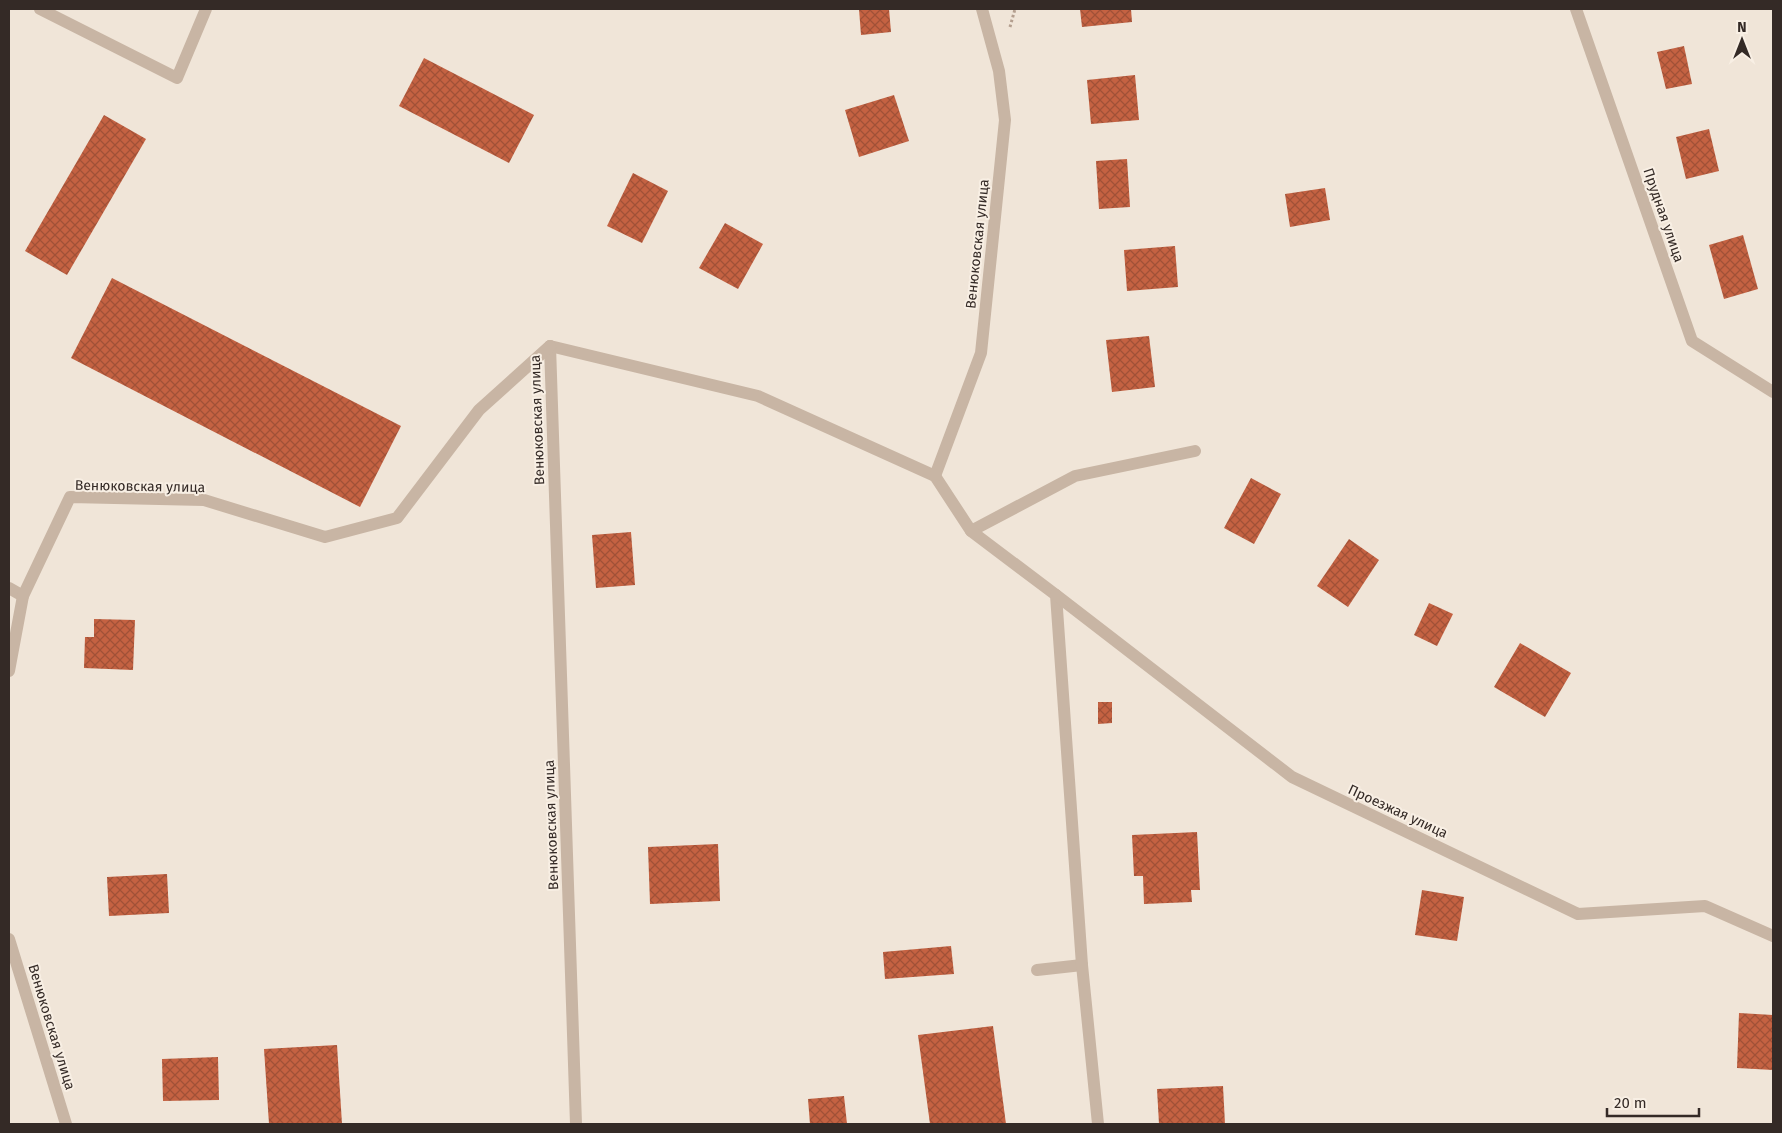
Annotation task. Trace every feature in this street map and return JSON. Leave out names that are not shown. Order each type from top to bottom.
[{"type":"street","points":[[40,9],[177,78],[206,9]]},
{"type":"street","name":"Венюковская улица","points":[[935,476],[981,354],[1005,120],[999,71],[982,9]]},
{"type":"street","name":"Прудная улица","points":[[1576,9],[1692,341],[1773,392]]},
{"type":"street","points":[[550,346],[758,396],[935,476]]},
{"type":"street","name":"Венюковская улица","points":[[9,671],[23,596],[70,497],[204,500],[325,538],[397,518],[480,410],[550,346]]},
{"type":"street","name":"Венюковская улица","points":[[550,346],[576,1124]]},
{"type":"street","points":[[971,531],[1075,476],[1195,451]]},
{"type":"street","name":"Проезжая улица","points":[[935,476],[971,531],[1292,777],[1578,914],[1705,906],[1773,936]]},
{"type":"street","points":[[9,588],[23,596]]},
{"type":"street","points":[[1056,595],[1082,965],[1098,1124]]},
{"type":"street","name":"Венюковская улица","points":[[9,939],[66,1124]]},
{"type":"street","points":[[1037,970],[1082,965]]},
{"type":"building","points":[[859,9],[889,9],[891,32],[861,35]]},
{"type":"building","points":[[1080,9],[1131,9],[1132,22],[1082,27]]},
{"type":"building","points":[[1684,46],[1692,84],[1666,89],[1657,52]]},
{"type":"building","points":[[424,58],[534,115],[509,163],[399,106]]},
{"type":"building","points":[[1135,75],[1139,120],[1091,124],[1087,80]]},
{"type":"building","points":[[894,95],[909,141],[859,157],[845,110]]},
{"type":"building","points":[[104,115],[146,139],[67,275],[25,251]]},
{"type":"building","points":[[1709,129],[1719,171],[1686,179],[1676,137]]},
{"type":"building","points":[[1127,159],[1130,207],[1099,209],[1096,161]]},
{"type":"building","points":[[633,173],[668,191],[642,243],[607,226]]},
{"type":"building","points":[[1325,188],[1330,220],[1290,227],[1285,194]]},
{"type":"building","points":[[725,223],[763,244],[738,289],[699,268]]},
{"type":"building","points":[[1743,235],[1758,289],[1724,299],[1709,245]]},
{"type":"building","points":[[1175,246],[1178,287],[1127,291],[1124,250]]},
{"type":"building","points":[[112,278],[401,426],[360,507],[71,358]]},
{"type":"building","points":[[1149,336],[1155,387],[1112,392],[1106,340]]},
{"type":"building","points":[[1251,478],[1281,494],[1254,544],[1224,528]]},
{"type":"building","points":[[631,532],[635,585],[596,588],[592,535]]},
{"type":"building","points":[[1349,539],[1379,560],[1348,607],[1317,586]]},
{"type":"building","points":[[1429,603],[1453,614],[1437,646],[1414,635]]},
{"type":"building","points":[[94,619],[135,620],[133,670],[84,668],[85,637],[94,637]]},
{"type":"building","points":[[1520,643],[1571,673],[1545,717],[1494,687]]},
{"type":"building","points":[[1098,702],[1112,702],[1112,723],[1098,724]]},
{"type":"building","points":[[1197,832],[1200,890],[1191,890],[1192,902],[1144,904],[1143,876],[1134,876],[1132,835]]},
{"type":"building","points":[[718,844],[720,901],[650,904],[648,847]]},
{"type":"building","points":[[167,874],[169,913],[109,916],[107,877]]},
{"type":"building","points":[[1422,890],[1464,897],[1457,941],[1415,935]]},
{"type":"building","points":[[951,946],[954,974],[885,979],[883,952]]},
{"type":"building","points":[[1739,1013],[1773,1015],[1773,1070],[1737,1068]]},
{"type":"building","points":[[993,1026],[1006,1124],[930,1124],[918,1035]]},
{"type":"building","points":[[337,1045],[342,1124],[269,1124],[264,1049]]},
{"type":"building","points":[[218,1057],[219,1100],[163,1101],[162,1059]]},
{"type":"building","points":[[1223,1086],[1225,1124],[1159,1124],[1157,1089]]},
{"type":"building","points":[[844,1096],[847,1124],[810,1124],[808,1099]]}]
